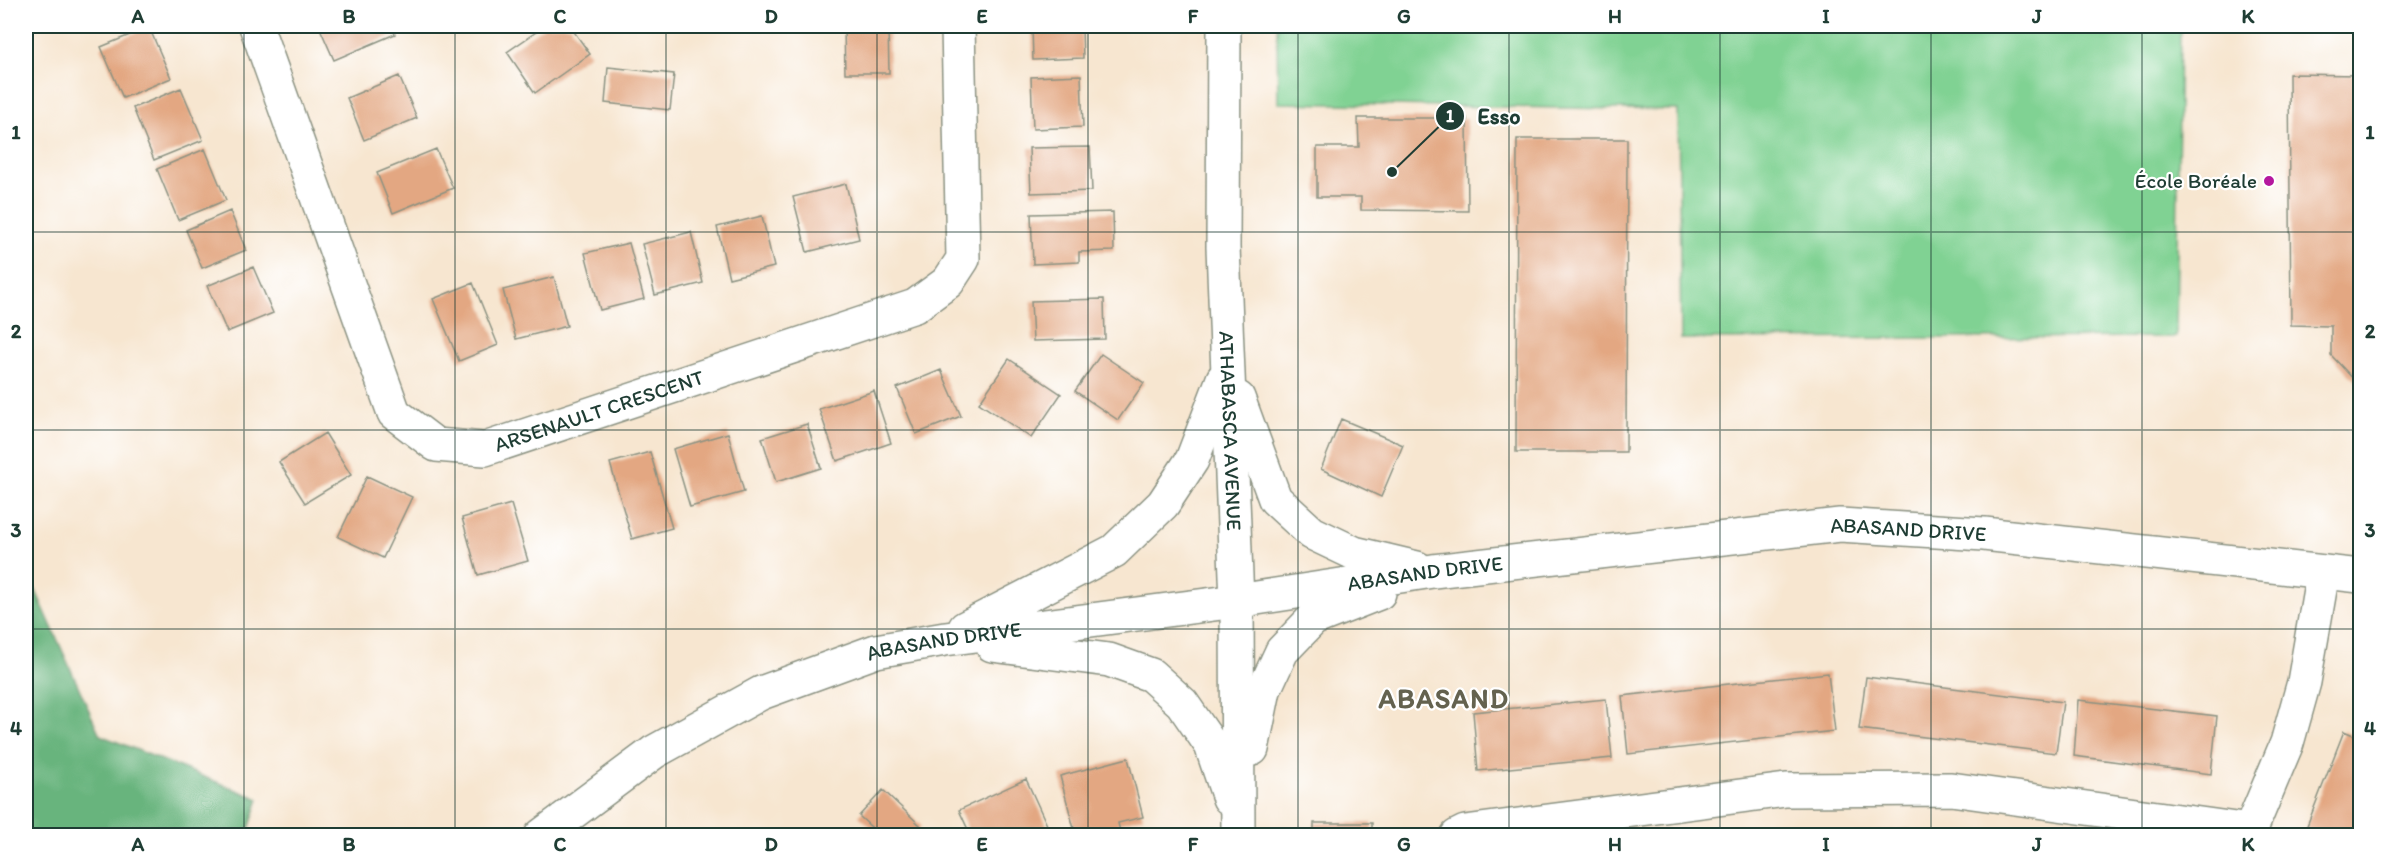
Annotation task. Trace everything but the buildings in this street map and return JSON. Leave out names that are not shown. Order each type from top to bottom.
[{"type":"street","name":"ARSENAULT CRESCENT","points":[[256,26],[394,414],[435,445],[485,448],[915,306],[948,282],[963,259],[958,26]]},
{"type":"street","name":"ATHABASCA AVENUE","points":[[1224,26],[1223,247],[1237,601],[1238,829]]},
{"type":"street","points":[[1227,368],[1275,499],[1312,533],[1354,553],[1433,571]]},
{"type":"street","points":[[945,639],[1114,551],[1163,504],[1192,459],[1227,368]]},
{"type":"street","name":"ABASAND DRIVE","points":[[541,836],[654,752],[761,693],[876,651],[945,639],[1237,601],[1433,571],[1840,525],[1984,534],[2361,576]]},
{"type":"street","points":[[1238,829],[1264,690],[1282,651],[1313,618],[1433,571]]},
{"type":"street","points":[[1457,836],[1465,832],[1786,790],[1939,789],[2249,833],[2287,743],[2304,682],[2323,572]]},
{"type":"street","points":[[945,639],[1109,660],[1151,675],[1182,703],[1211,745],[1238,829]]},
{"type":"green space","points":[[1277,26],[2180,26],[2176,337],[1681,339],[1678,110],[1278,103]]},
{"type":"green space","points":[[26,569],[100,735],[259,799],[247,835],[26,835]]},
{"type":"place","name":"Esso","points":[[1392,172]]},
{"type":"place","name":"École Boréale","points":[[2269,181]]},
{"type":"district","name":"ABASAND","points":[[1444,699]]}]
